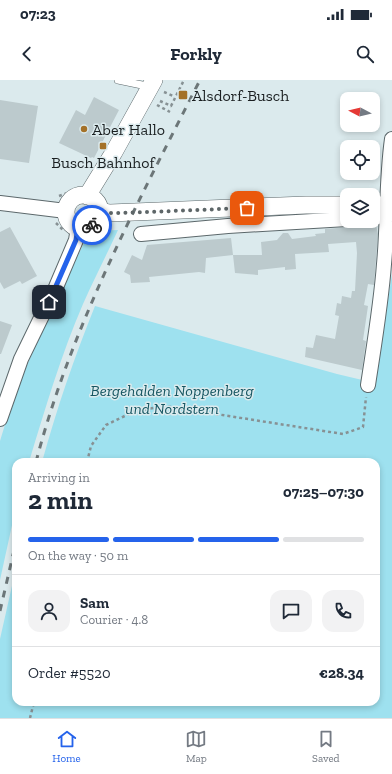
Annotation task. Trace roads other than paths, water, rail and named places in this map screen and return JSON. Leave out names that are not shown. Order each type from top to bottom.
[{"type":"street","points":[[87,196],[153,93]]},
{"type":"street","points":[[368,385],[380,303],[384,263],[382,210],[392,139]]},
{"type":"street","points":[[82,195],[87,196],[96,201],[99,211],[97,221],[93,225],[78,228],[69,222],[66,211],[73,198],[82,195]]},
{"type":"street","points":[[0,203],[66,211]]},
{"type":"street","points":[[99,211],[118,213],[306,205],[340,205]]},
{"type":"street","points":[[141,234],[228,226],[340,219]]},
{"type":"street","points":[[0,419],[21,359],[59,280],[76,240],[78,228]]},
{"type":"lane","points":[[118,80],[142,85],[153,93]]},
{"type":"railway","points":[[37,458],[68,363],[87,315],[130,220],[200,80]]},
{"type":"railway","points":[[0,611],[12,559]]},
{"type":"place","name":"Alsdorf-Busch","points":[[183,95]]},
{"type":"place","name":"Aber Hallo","points":[[84,129]]},
{"type":"place","name":"Busch Bahnhof","points":[[103,146]]},
{"type":"park label","name":"Bergehalden Noppenberg und Nordstern","points":[[172,399]]}]
